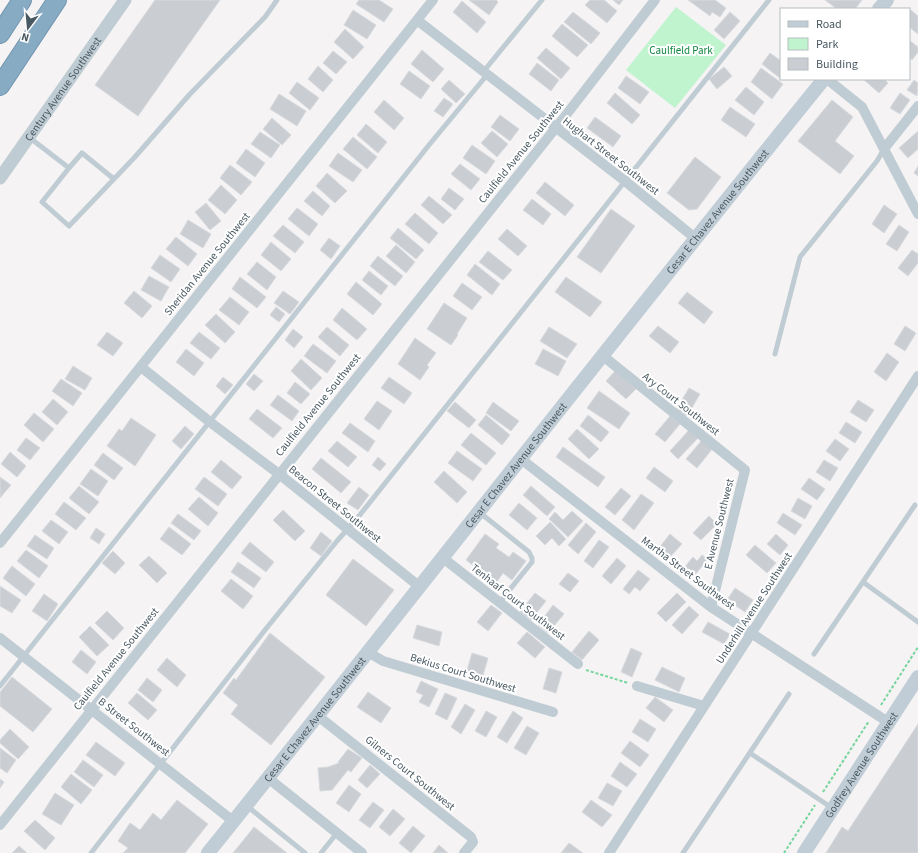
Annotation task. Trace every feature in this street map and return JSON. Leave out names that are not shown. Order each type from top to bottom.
[{"type":"highway","points":[[0,34],[22,0]]},
{"type":"highway","points":[[0,86],[57,0]]},
{"type":"main road","points":[[880,8],[887,0]]},
{"type":"main road","name":"Cesar E Chavez Avenue Southwest","points":[[208,853],[695,238],[823,80]]},
{"type":"main road","name":"Godfrey Avenue Southwest","points":[[804,853],[918,677]]},
{"type":"street","name":"Century Avenue Southwest","points":[[0,178],[125,0]]},
{"type":"street","name":"Sheridan Avenue Southwest","points":[[0,543],[433,0]]},
{"type":"street","name":"Caulfield Avenue Southwest","points":[[0,825],[555,128],[655,0]]},
{"type":"street","name":"Hughart Street Southwest","points":[[417,20],[625,181],[695,238]]},
{"type":"street","points":[[828,80],[862,107],[918,214]]},
{"type":"street","points":[[884,149],[918,106]]},
{"type":"street","name":"Ary Court Southwest","points":[[603,356],[745,470]]},
{"type":"street","name":"Beacon Street Southwest","points":[[141,367],[420,586]]},
{"type":"street","name":"Underhill Avenue Southwest","points":[[609,853],[918,376]]},
{"type":"street","name":"Martha Street Southwest","points":[[521,459],[711,607],[888,722]]},
{"type":"street","name":"E Avenue Southwest","points":[[711,607],[745,470]]},
{"type":"street","name":"Tenhaaf Court Southwest","points":[[443,558],[578,664]]},
{"type":"street","name":"B Street Southwest","points":[[0,638],[233,821]]},
{"type":"street","name":"Bekius Court Southwest","points":[[368,652],[382,661],[553,712]]},
{"type":"street","points":[[636,686],[704,706]]},
{"type":"street","name":"Gilners Court Southwest","points":[[318,716],[471,837],[473,842],[464,853]]},
{"type":"street","points":[[268,778],[362,853]]},
{"type":"lane","points":[[114,179],[82,153],[42,202],[69,226],[114,179],[190,94],[265,17],[277,0]]},
{"type":"lane","points":[[0,686],[429,145],[542,0]]},
{"type":"lane","points":[[91,853],[265,630],[348,529],[769,0]]},
{"type":"lane","points":[[29,137],[69,168]]},
{"type":"lane","points":[[775,354],[800,257],[877,161],[884,149]]},
{"type":"lane","points":[[814,654],[915,506]]},
{"type":"lane","points":[[479,512],[529,552],[532,558],[532,562],[499,603]]},
{"type":"lane","points":[[863,582],[918,622]]},
{"type":"lane","points":[[683,853],[789,694]]},
{"type":"lane","points":[[750,753],[833,808]]},
{"type":"lane","points":[[246,806],[305,853]]},
{"type":"lane","points":[[321,853],[337,833]]},
{"type":"path","points":[[879,707],[918,647]]},
{"type":"path","points":[[578,664],[586,670],[636,686]]},
{"type":"path","points":[[784,853],[870,719]]},
{"type":"green space","name":"Caulfield Park","points":[[676,7],[726,45],[675,108],[626,70]]},
{"type":"building","points":[[155,0],[220,0],[138,116],[95,85]]},
{"type":"building","points":[[359,0],[379,0],[393,9],[384,22],[356,4]]},
{"type":"building","points":[[469,0],[496,0],[498,2],[489,15]]},
{"type":"building","points":[[590,0],[604,0],[617,11],[607,23],[585,5]]},
{"type":"building","points":[[613,0],[623,0],[619,5]]},
{"type":"building","points":[[688,0],[715,0],[726,8],[720,17],[712,12],[710,16]]},
{"type":"building","points":[[825,0],[862,0],[856,8],[836,8]]},
{"type":"building","points":[[462,1],[486,22],[477,33],[453,12]]},
{"type":"building","points":[[353,10],[376,25],[367,39],[344,25]]},
{"type":"building","points":[[911,10],[918,16],[918,34],[910,28]]},
{"type":"building","points":[[573,12],[600,33],[591,44],[564,22]]},
{"type":"building","points":[[730,12],[740,21],[724,39],[714,30]]},
{"type":"building","points":[[562,24],[588,45],[577,57],[552,36]]},
{"type":"building","points":[[345,29],[364,47],[353,59],[334,42]]},
{"type":"building","points":[[910,41],[918,47],[918,52],[912,60],[910,58]]},
{"type":"building","points":[[546,48],[570,68],[561,79],[537,58]]},
{"type":"building","points":[[422,50],[444,69],[433,82],[411,64]]},
{"type":"building","points":[[333,51],[347,62],[336,74],[323,63]]},
{"type":"building","points":[[770,53],[780,60],[780,78],[762,64]]},
{"type":"building","points":[[537,63],[559,80],[551,91],[529,74]]},
{"type":"building","points":[[318,66],[333,80],[323,92],[308,79]]},
{"type":"building","points":[[724,67],[732,76],[717,89],[709,79]]},
{"type":"building","points":[[761,68],[783,84],[772,99],[751,82]]},
{"type":"building","points":[[409,71],[430,86],[421,99],[400,84]]},
{"type":"building","points":[[626,76],[649,92],[640,104],[618,88]]},
{"type":"building","points":[[449,80],[465,94],[456,103],[441,89]]},
{"type":"building","points":[[864,80],[885,80],[888,83],[879,93]]},
{"type":"building","points":[[914,80],[918,83],[917,96],[907,90]]},
{"type":"building","points":[[297,82],[319,98],[310,110],[289,93]]},
{"type":"building","points":[[746,87],[764,102],[754,115],[735,100]]},
{"type":"building","points":[[615,93],[640,115],[632,124],[607,103]]},
{"type":"building","points":[[900,93],[910,100],[900,114],[890,108]]},
{"type":"building","points":[[279,94],[306,111],[297,126],[270,109]]},
{"type":"building","points":[[444,98],[453,104],[443,117],[434,111]]},
{"type":"building","points":[[384,100],[404,118],[394,130],[374,112]]},
{"type":"building","points":[[832,100],[853,117],[835,141],[854,156],[840,174],[798,141]]},
{"type":"building","points":[[730,107],[755,124],[746,137],[721,120]]},
{"type":"building","points":[[500,115],[519,129],[510,141],[491,127]]},
{"type":"building","points":[[595,117],[621,136],[613,147],[587,128]]},
{"type":"building","points":[[272,118],[291,135],[282,145],[263,129]]},
{"type":"building","points":[[366,124],[387,142],[378,153],[357,135]]},
{"type":"building","points":[[492,131],[508,144],[497,157],[481,143]]},
{"type":"building","points":[[918,131],[918,149],[908,158],[899,148]]},
{"type":"building","points":[[260,132],[280,145],[271,158],[251,144]]},
{"type":"building","points":[[353,137],[377,157],[367,169],[343,149]]},
{"type":"building","points":[[472,145],[495,161],[486,174],[463,158]]},
{"type":"building","points":[[246,149],[265,163],[255,177],[236,163]]},
{"type":"building","points":[[338,153],[362,170],[353,182],[329,166]]},
{"type":"building","points":[[695,157],[721,177],[697,209],[689,210],[667,193]]},
{"type":"building","points":[[460,164],[480,179],[471,190],[451,174]]},
{"type":"building","points":[[230,165],[252,182],[241,195],[220,178]]},
{"type":"building","points":[[918,166],[918,176],[914,173]]},
{"type":"building","points":[[327,173],[347,191],[335,203],[316,186]]},
{"type":"building","points":[[545,182],[574,205],[565,216],[536,193]]},
{"type":"building","points":[[221,185],[237,200],[225,214],[208,200]]},
{"type":"building","points":[[449,188],[464,199],[455,210],[441,199]]},
{"type":"building","points":[[313,191],[330,206],[322,216],[304,201]]},
{"type":"building","points":[[429,196],[452,215],[443,224],[421,205]]},
{"type":"building","points":[[532,199],[551,214],[543,225],[523,210]]},
{"type":"building","points":[[206,203],[221,221],[210,230],[195,212]]},
{"type":"building","points":[[884,205],[897,214],[884,233],[872,224]]},
{"type":"building","points":[[297,208],[318,224],[309,236],[288,219]]},
{"type":"building","points":[[611,209],[635,226],[601,273],[577,257]]},
{"type":"building","points":[[415,213],[438,233],[429,244],[405,224]]},
{"type":"building","points":[[188,220],[211,234],[203,248],[180,234]]},
{"type":"building","points":[[283,225],[304,242],[295,253],[273,236]]},
{"type":"building","points":[[899,225],[909,232],[897,251],[886,244]]},
{"type":"building","points":[[398,228],[424,250],[416,259],[390,238]]},
{"type":"building","points":[[507,229],[527,246],[518,256],[498,239]]},
{"type":"building","points":[[176,237],[197,254],[188,266],[166,249]]},
{"type":"building","points":[[329,238],[340,246],[331,259],[320,250]]},
{"type":"building","points":[[271,242],[291,259],[281,271],[261,255]]},
{"type":"building","points":[[396,245],[415,262],[406,273],[386,256]]},
{"type":"building","points":[[912,250],[918,254],[918,263],[908,276],[898,268]]},
{"type":"building","points":[[488,251],[512,270],[503,280],[479,262]]},
{"type":"building","points":[[160,255],[180,269],[171,282],[151,268]]},
{"type":"building","points":[[378,256],[403,276],[395,286],[370,266]]},
{"type":"building","points":[[257,262],[276,277],[267,290],[247,274]]},
{"type":"building","points":[[475,264],[500,284],[492,295],[467,275]]},
{"type":"building","points":[[369,271],[388,286],[381,295],[362,280]]},
{"type":"building","points":[[149,276],[169,287],[161,301],[141,290]]},
{"type":"building","points":[[240,277],[266,297],[257,308],[232,289]]},
{"type":"building","points":[[566,277],[602,302],[590,317],[555,292]]},
{"type":"building","points":[[356,282],[382,304],[373,315],[347,294]]},
{"type":"building","points":[[462,283],[482,297],[472,310],[453,296]]},
{"type":"building","points":[[134,291],[152,306],[142,318],[124,303]]},
{"type":"building","points":[[283,291],[299,302],[290,314],[274,303]]},
{"type":"building","points":[[687,292],[713,312],[704,324],[678,303]]},
{"type":"building","points":[[230,297],[249,312],[239,325],[219,310]]},
{"type":"building","points":[[444,303],[467,318],[451,345],[427,329]]},
{"type":"building","points":[[276,307],[285,314],[279,322],[270,315]]},
{"type":"building","points":[[342,308],[367,329],[357,340],[333,320]]},
{"type":"building","points":[[216,314],[235,332],[225,343],[205,325]]},
{"type":"building","points":[[658,326],[679,342],[670,353],[649,336]]},
{"type":"building","points":[[905,326],[916,333],[905,351],[894,344]]},
{"type":"building","points":[[327,327],[349,345],[340,356],[318,337]]},
{"type":"building","points":[[549,327],[577,344],[567,358],[540,341]]},
{"type":"building","points":[[293,329],[303,337],[294,348],[285,340]]},
{"type":"building","points":[[107,332],[123,343],[113,356],[97,345]]},
{"type":"building","points":[[199,332],[220,348],[211,359],[190,343]]},
{"type":"building","points":[[415,338],[436,353],[427,365],[429,367],[420,380],[398,364]]},
{"type":"building","points":[[313,344],[336,361],[327,373],[304,356]]},
{"type":"building","points":[[186,349],[204,363],[194,376],[176,362]]},
{"type":"building","points":[[543,349],[566,361],[558,376],[535,364]]},
{"type":"building","points":[[887,353],[899,362],[886,381],[874,372]]},
{"type":"building","points":[[301,359],[322,378],[311,390],[291,371]]},
{"type":"building","points":[[73,366],[92,378],[85,390],[65,379]]},
{"type":"building","points":[[615,371],[636,389],[626,399],[606,381]]},
{"type":"building","points":[[254,374],[263,381],[254,391],[246,384]]},
{"type":"building","points":[[223,377],[233,385],[225,394],[216,386]]},
{"type":"building","points":[[389,377],[412,393],[404,404],[381,388]]},
{"type":"building","points":[[61,379],[82,393],[73,406],[52,391]]},
{"type":"building","points":[[295,382],[310,394],[301,404],[287,393]]},
{"type":"building","points":[[689,388],[700,394],[687,416],[676,410]]},
{"type":"building","points":[[599,391],[630,413],[619,429],[587,408]]},
{"type":"building","points":[[278,395],[299,411],[292,421],[270,405]]},
{"type":"building","points":[[53,399],[68,412],[57,425],[42,412]]},
{"type":"building","points":[[858,400],[874,410],[866,422],[850,412]]},
{"type":"building","points":[[377,401],[392,411],[379,430],[364,419]]},
{"type":"building","points":[[455,402],[476,420],[469,428],[447,411]]},
{"type":"building","points":[[493,402],[519,421],[511,431],[486,413]]},
{"type":"building","points":[[257,409],[282,428],[273,438],[249,419]]},
{"type":"building","points":[[34,413],[54,429],[43,442],[24,425]]},
{"type":"building","points":[[486,415],[510,435],[502,445],[478,425]]},
{"type":"building","points":[[588,415],[609,432],[601,442],[580,426]]},
{"type":"building","points":[[670,416],[680,424],[665,442],[655,434]]},
{"type":"building","points":[[131,418],[156,435],[135,466],[107,446],[119,429],[122,431]]},
{"type":"building","points":[[846,422],[862,432],[855,443],[839,433]]},
{"type":"building","points":[[350,423],[375,441],[368,452],[342,433]]},
{"type":"building","points":[[185,426],[194,434],[181,449],[172,441]]},
{"type":"building","points":[[577,429],[599,449],[589,459],[568,439]]},
{"type":"building","points":[[689,430],[698,438],[678,459],[670,451]]},
{"type":"building","points":[[471,433],[496,453],[486,465],[461,445]]},
{"type":"building","points":[[26,438],[40,448],[30,460],[17,450]]},
{"type":"building","points":[[835,439],[849,449],[840,461],[826,451]]},
{"type":"building","points":[[702,440],[713,448],[697,468],[686,459]]},
{"type":"building","points":[[337,441],[357,457],[348,467],[328,451]]},
{"type":"building","points":[[563,447],[605,477],[598,487],[556,457]]},
{"type":"building","points":[[457,451],[482,469],[473,481],[448,463]]},
{"type":"building","points":[[10,452],[26,466],[17,477],[1,464]]},
{"type":"building","points":[[103,453],[123,468],[114,480],[94,465]]},
{"type":"building","points":[[378,457],[386,464],[380,471],[372,465]]},
{"type":"building","points":[[321,458],[351,482],[341,493],[312,469]]},
{"type":"building","points":[[221,460],[242,477],[232,489],[211,472]]},
{"type":"building","points":[[824,460],[838,468],[830,481],[816,472]]},
{"type":"building","points":[[654,467],[673,481],[665,492],[646,478]]},
{"type":"building","points":[[91,469],[108,481],[98,496],[80,484]]},
{"type":"building","points":[[444,471],[467,492],[457,503],[434,482]]},
{"type":"building","points":[[0,477],[11,485],[0,498]]},
{"type":"building","points":[[204,477],[227,494],[218,506],[195,489]]},
{"type":"building","points":[[809,478],[825,489],[817,500],[801,489]]},
{"type":"building","points":[[79,486],[99,502],[89,514],[69,498]]},
{"type":"building","points":[[531,486],[555,507],[547,516],[523,495]]},
{"type":"building","points":[[359,487],[369,495],[358,510],[347,503]]},
{"type":"building","points":[[621,488],[631,496],[615,515],[605,507]]},
{"type":"building","points":[[641,494],[654,503],[634,530],[622,520]]},
{"type":"building","points":[[199,497],[218,513],[208,526],[188,509]]},
{"type":"building","points":[[798,498],[812,506],[805,519],[791,511]]},
{"type":"building","points":[[64,502],[86,518],[76,530],[55,514]]},
{"type":"building","points":[[519,503],[537,518],[527,530],[509,515]]},
{"type":"building","points":[[283,510],[305,531],[295,541],[273,520]]},
{"type":"building","points":[[572,511],[583,521],[568,537],[549,519],[555,512],[563,520]]},
{"type":"building","points":[[783,513],[802,525],[795,535],[777,523]]},
{"type":"building","points":[[178,514],[201,531],[194,540],[171,523]]},
{"type":"building","points":[[709,516],[717,524],[701,540],[693,533]]},
{"type":"building","points":[[51,520],[68,532],[59,544],[42,531]]},
{"type":"building","points":[[550,522],[566,539],[559,546],[552,538],[545,545],[536,536]]},
{"type":"building","points":[[586,523],[596,532],[578,554],[568,545]]},
{"type":"building","points":[[169,527],[191,544],[182,555],[160,539]]},
{"type":"building","points":[[96,528],[105,534],[99,544],[90,538]]},
{"type":"building","points":[[321,532],[332,541],[321,556],[310,548]]},
{"type":"building","points":[[485,534],[499,544],[496,548],[509,557],[513,552],[526,561],[512,580],[503,573],[496,583],[466,560]]},
{"type":"building","points":[[670,534],[682,544],[669,558],[658,549]]},
{"type":"building","points":[[776,534],[788,545],[780,555],[767,544]]},
{"type":"building","points":[[35,535],[54,548],[47,559],[27,546]]},
{"type":"building","points":[[599,540],[609,547],[593,568],[584,561]]},
{"type":"building","points":[[250,542],[274,562],[266,572],[241,553]]},
{"type":"building","points":[[755,545],[776,563],[767,573],[746,555]]},
{"type":"building","points":[[26,550],[48,566],[39,578],[17,561]]},
{"type":"building","points":[[113,551],[125,563],[115,574],[102,563]]},
{"type":"building","points":[[702,555],[708,559],[694,576],[684,568],[693,557],[697,561]]},
{"type":"building","points":[[149,556],[167,573],[157,583],[139,565]]},
{"type":"building","points":[[617,558],[626,566],[611,584],[602,576]]},
{"type":"building","points":[[353,559],[394,590],[366,626],[326,595]]},
{"type":"building","points":[[238,562],[261,578],[254,588],[231,572]]},
{"type":"building","points":[[12,566],[35,584],[26,596],[3,578]]},
{"type":"building","points":[[638,570],[650,579],[640,591],[635,587],[629,594],[623,589]]},
{"type":"building","points":[[568,573],[579,581],[570,592],[559,584]]},
{"type":"building","points":[[231,579],[253,596],[243,609],[221,591]]},
{"type":"building","points":[[0,586],[21,600],[12,613],[0,606]]},
{"type":"building","points":[[735,588],[753,600],[745,612],[727,600]]},
{"type":"building","points":[[535,593],[546,601],[531,620],[520,612]]},
{"type":"building","points":[[677,593],[686,602],[666,622],[657,613]]},
{"type":"building","points":[[44,594],[58,604],[47,621],[32,611]]},
{"type":"building","points":[[491,605],[502,613],[488,631],[477,622]]},
{"type":"building","points":[[553,605],[564,614],[548,633],[538,625]]},
{"type":"building","points":[[689,606],[699,615],[682,634],[672,625]]},
{"type":"building","points":[[107,611],[124,628],[113,640],[95,623]]},
{"type":"building","points":[[708,622],[730,634],[724,644],[702,632]]},
{"type":"building","points":[[417,625],[442,632],[439,646],[413,638]]},
{"type":"building","points":[[90,626],[109,645],[97,656],[79,637]]},
{"type":"building","points":[[589,631],[599,640],[582,660],[572,652]]},
{"type":"building","points":[[527,632],[545,647],[535,658],[517,643]]},
{"type":"building","points":[[270,633],[325,677],[271,745],[231,714],[238,705],[223,693],[234,678],[236,680]]},
{"type":"building","points":[[631,648],[642,653],[632,677],[621,672]]},
{"type":"building","points":[[81,650],[96,662],[87,674],[72,662]]},
{"type":"building","points":[[472,653],[488,658],[482,679],[466,674]]},
{"type":"building","points":[[167,658],[186,675],[177,687],[157,670]]},
{"type":"building","points":[[662,667],[685,678],[679,692],[655,680]]},
{"type":"building","points":[[549,668],[562,672],[556,693],[543,689]]},
{"type":"building","points":[[12,677],[52,709],[33,732],[0,706],[0,692]]},
{"type":"building","points":[[147,678],[162,690],[153,702],[138,690]]},
{"type":"building","points":[[421,681],[438,689],[429,707],[419,702],[423,695],[416,692]]},
{"type":"building","points":[[368,692],[391,708],[381,723],[357,707]]},
{"type":"building","points":[[137,693],[157,710],[148,720],[128,703]]},
{"type":"building","points":[[445,693],[457,698],[447,720],[435,714]]},
{"type":"building","points":[[655,697],[673,710],[664,722],[646,708]]},
{"type":"building","points":[[465,704],[475,710],[461,734],[451,727]]},
{"type":"building","points":[[486,711],[497,717],[486,737],[475,731]]},
{"type":"building","points":[[513,711],[523,718],[507,743],[497,737]]},
{"type":"building","points":[[640,719],[656,729],[648,742],[632,732]]},
{"type":"building","points":[[918,724],[918,853],[826,853],[842,827],[848,831]]},
{"type":"building","points":[[527,726],[539,733],[526,755],[514,748]]},
{"type":"building","points":[[10,729],[29,747],[18,759],[0,743],[0,740]]},
{"type":"building","points":[[630,741],[649,755],[640,767],[621,753]]},
{"type":"building","points":[[96,742],[125,763],[115,776],[86,755]]},
{"type":"building","points":[[0,748],[16,760],[7,773],[0,768]]},
{"type":"building","points":[[348,749],[362,758],[351,772],[348,770],[332,790],[320,791],[318,768],[328,767],[339,763],[338,762]]},
{"type":"building","points":[[83,760],[103,775],[94,787],[74,772]]},
{"type":"building","points":[[620,762],[637,774],[627,787],[611,776]]},
{"type":"building","points":[[370,765],[380,774],[367,788],[358,780]]},
{"type":"building","points":[[71,774],[92,790],[81,804],[61,787]]},
{"type":"building","points":[[0,779],[4,782],[0,788]]},
{"type":"building","points":[[607,783],[622,791],[613,806],[598,798]]},
{"type":"building","points":[[349,785],[361,794],[349,812],[336,803]]},
{"type":"building","points":[[55,793],[74,805],[61,825],[42,814]]},
{"type":"building","points":[[177,800],[208,824],[185,853],[123,853],[128,848],[118,841],[130,823],[140,830],[153,813],[161,820]]},
{"type":"building","points":[[591,800],[612,815],[602,827],[582,812]]},
{"type":"building","points":[[373,802],[384,810],[370,828],[359,820]]},
{"type":"building","points":[[393,809],[405,819],[390,836],[379,827]]},
{"type":"building","points":[[35,820],[55,838],[45,850],[24,831]]},
{"type":"building","points":[[413,826],[425,836],[411,853],[399,843]]},
{"type":"building","points":[[254,827],[287,853],[233,853]]},
{"type":"building","points":[[569,843],[583,853],[561,853]]},
{"type":"building","points":[[439,845],[448,853],[433,853]]},
{"type":"building","points":[[19,846],[27,853],[12,853]]}]
